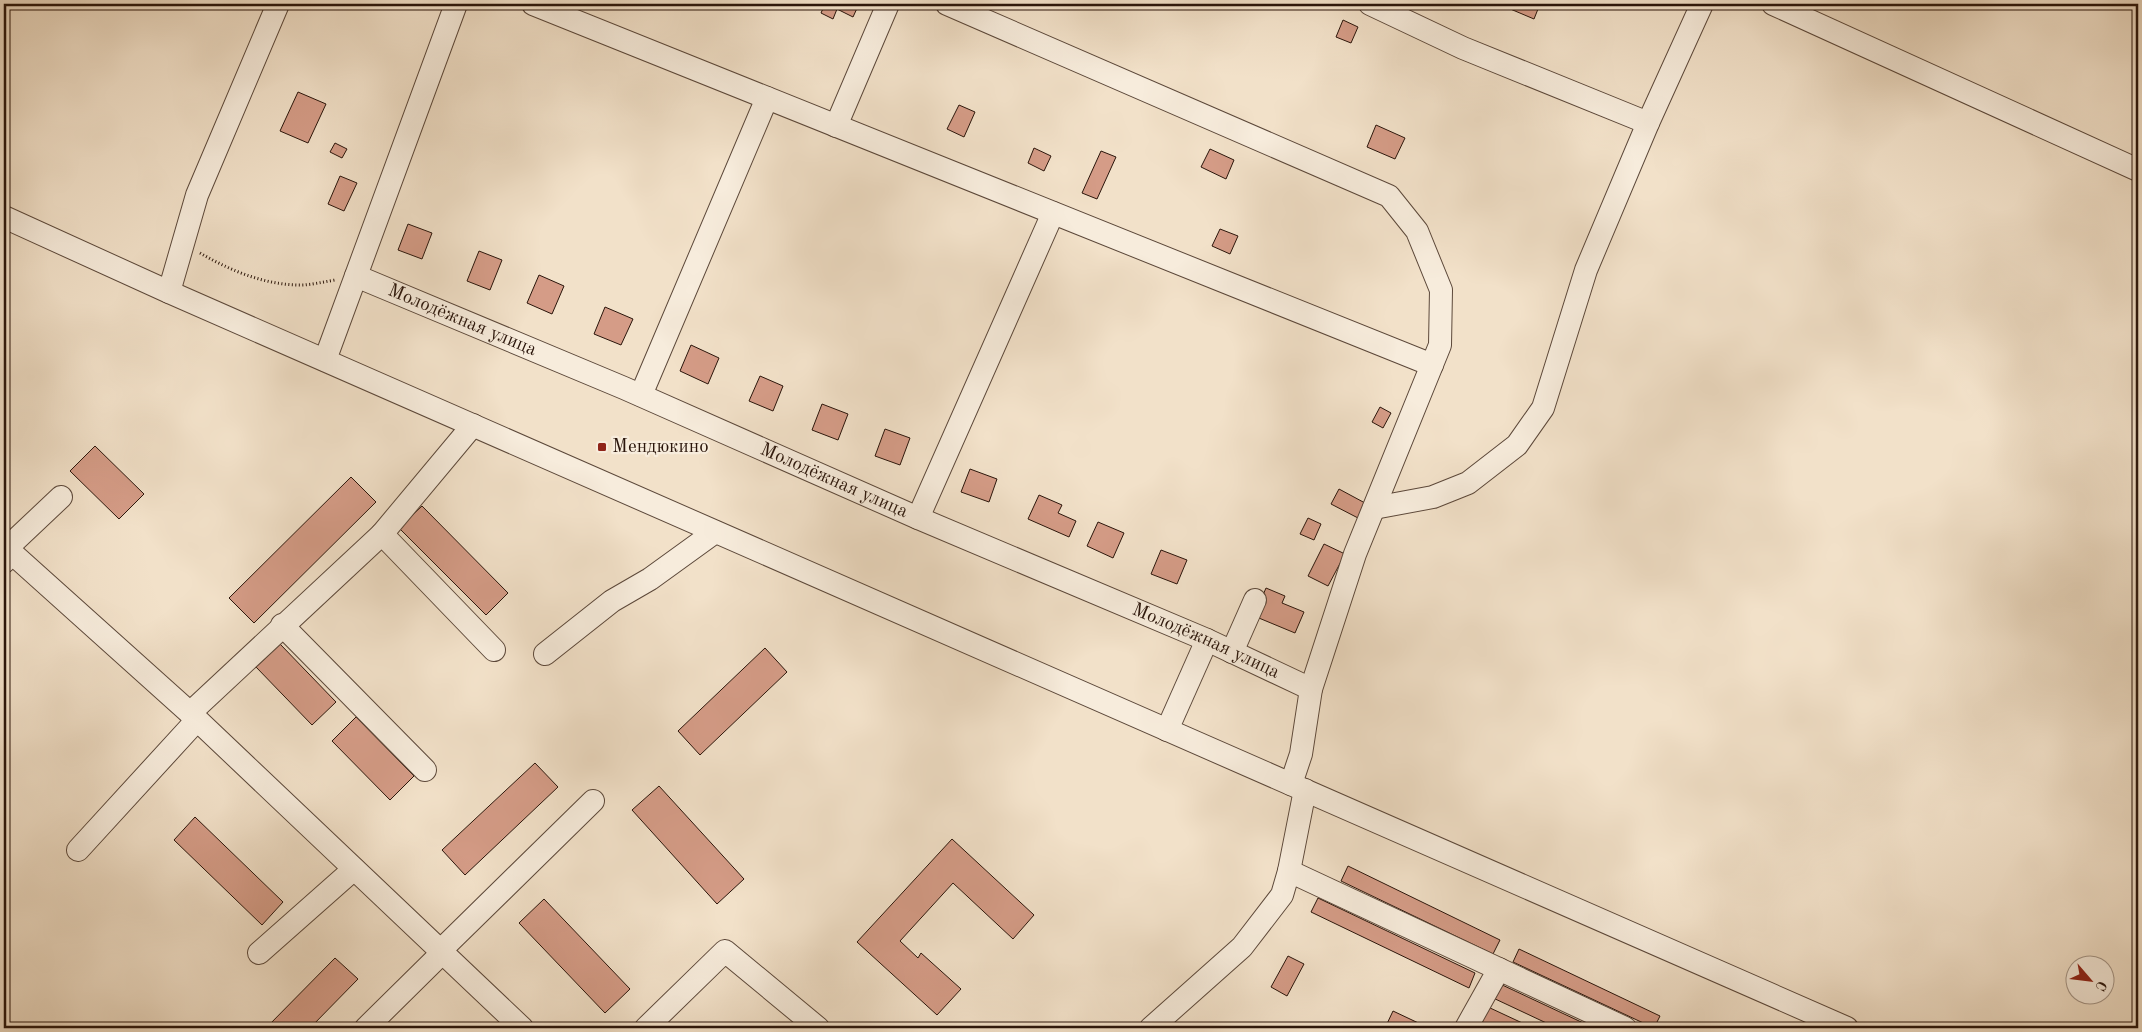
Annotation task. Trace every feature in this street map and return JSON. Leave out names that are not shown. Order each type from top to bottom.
[{"type":"street","points":[[168,292],[197,195],[278,4]]},
{"type":"street","points":[[325,360],[456,4]]},
{"type":"street","points":[[533,4],[1432,365]]},
{"type":"street","points":[[836,126],[888,4]]},
{"type":"street","points":[[947,4],[1389,196],[1417,230],[1441,290],[1440,344],[1355,554],[1310,689],[1289,871],[1282,895],[1242,947],[1151,1028]]},
{"type":"street","points":[[1370,4],[1463,48],[1648,123]]},
{"type":"street","points":[[1374,508],[1433,497],[1468,484],[1517,445],[1544,408],[1586,270],[1648,123],[1702,4]]},
{"type":"street","points":[[1773,4],[2138,170]]},
{"type":"street","points":[[641,395],[766,98]]},
{"type":"street","points":[[918,518],[1053,213]]},
{"type":"street","points":[[4,216],[168,292],[1847,1028]]},
{"type":"street","name":"Молодёжная улица","points":[[356,276],[641,395],[918,518],[1207,640],[1310,689]]},
{"type":"street","points":[[78,850],[194,716],[282,625],[382,534],[473,425]]},
{"type":"street","points":[[61,497],[5,552],[194,716],[522,1028]]},
{"type":"street","points":[[545,654],[612,601],[650,579],[715,532]]},
{"type":"street","points":[[382,534],[494,650]]},
{"type":"street","points":[[1232,652],[1255,600]]},
{"type":"street","points":[[282,625],[425,770]]},
{"type":"street","points":[[1168,730],[1207,640]]},
{"type":"street","points":[[366,1028],[593,801]]},
{"type":"street","points":[[259,953],[354,869]]},
{"type":"street","points":[[1289,871],[1625,1028]]},
{"type":"street","points":[[646,1028],[725,950],[806,1024]]},
{"type":"street","points":[[1466,1028],[1498,969]]},
{"type":"path","points":[[183,242],[224,267],[275,283],[304,285],[356,276]]},
{"type":"building","points":[[825,4],[859,4],[853,17],[837,9],[833,19],[821,13]]},
{"type":"building","points":[[1510,4],[1540,4],[1534,19],[1508,8]]},
{"type":"building","points":[[1343,20],[1358,27],[1351,43],[1336,37]]},
{"type":"building","points":[[298,92],[326,104],[308,143],[280,131]]},
{"type":"building","points":[[959,105],[975,112],[964,137],[947,129]]},
{"type":"building","points":[[1376,125],[1405,138],[1395,159],[1367,147]]},
{"type":"building","points":[[335,143],[347,149],[342,158],[330,152]]},
{"type":"building","points":[[1034,148],[1051,156],[1044,171],[1028,163]]},
{"type":"building","points":[[1210,149],[1234,160],[1226,179],[1201,167]]},
{"type":"building","points":[[1101,151],[1116,157],[1097,199],[1082,193]]},
{"type":"building","points":[[340,176],[357,183],[344,211],[328,204]]},
{"type":"building","points":[[408,224],[432,233],[422,259],[398,250]]},
{"type":"building","points":[[1220,229],[1238,236],[1230,254],[1212,246]]},
{"type":"building","points":[[479,251],[502,260],[490,290],[467,281]]},
{"type":"building","points":[[539,275],[564,286],[552,314],[527,303]]},
{"type":"building","points":[[605,307],[633,319],[621,345],[594,334]]},
{"type":"building","points":[[691,345],[719,358],[708,384],[680,371]]},
{"type":"building","points":[[760,376],[783,386],[773,411],[749,401]]},
{"type":"building","points":[[822,404],[848,414],[838,440],[812,430]]},
{"type":"building","points":[[1380,407],[1391,413],[1383,428],[1372,422]]},
{"type":"building","points":[[885,429],[910,438],[900,465],[875,456]]},
{"type":"building","points":[[95,446],[144,494],[119,519],[70,471]]},
{"type":"building","points":[[970,469],[997,479],[989,502],[961,492]]},
{"type":"building","points":[[351,477],[376,502],[254,623],[229,598]]},
{"type":"building","points":[[1339,489],[1365,503],[1358,518],[1331,504]]},
{"type":"building","points":[[1039,495],[1062,505],[1058,513],[1076,521],[1069,537],[1028,519]]},
{"type":"building","points":[[422,506],[508,593],[486,615],[399,528]]},
{"type":"building","points":[[1308,518],[1321,524],[1314,540],[1300,534]]},
{"type":"building","points":[[1098,522],[1124,533],[1113,558],[1087,546]]},
{"type":"building","points":[[1324,544],[1345,554],[1328,586],[1308,576]]},
{"type":"building","points":[[1161,550],[1187,560],[1177,584],[1151,574]]},
{"type":"building","points":[[1266,588],[1285,596],[1282,603],[1304,612],[1295,633],[1254,616]]},
{"type":"building","points":[[280,644],[336,702],[312,725],[256,667]]},
{"type":"building","points":[[765,648],[787,672],[700,755],[678,731]]},
{"type":"building","points":[[356,717],[414,776],[390,800],[332,741]]},
{"type":"building","points":[[535,763],[558,787],[465,875],[442,850]]},
{"type":"building","points":[[659,786],[744,879],[717,904],[632,810]]},
{"type":"building","points":[[195,817],[283,902],[262,925],[174,840]]},
{"type":"building","points":[[952,839],[1034,915],[1013,939],[953,883],[900,941],[918,958],[921,953],[961,989],[937,1015],[857,942]]},
{"type":"building","points":[[1348,866],[1500,940],[1493,954],[1341,881]]},
{"type":"building","points":[[1318,898],[1475,973],[1469,988],[1311,912]]},
{"type":"building","points":[[544,899],[630,989],[605,1013],[519,923]]},
{"type":"building","points":[[1519,949],[1660,1016],[1654,1028],[1513,962]]},
{"type":"building","points":[[1288,956],[1304,964],[1287,996],[1271,987]]},
{"type":"building","points":[[335,958],[358,979],[310,1028],[266,1028]]},
{"type":"building","points":[[1498,983],[1594,1028],[1557,1028],[1491,997]]},
{"type":"building","points":[[1488,1007],[1533,1028],[1478,1028]]},
{"type":"building","points":[[1393,1011],[1429,1028],[1385,1028]]},
{"type":"place","name":"Мендюкино","points":[[602,447]]}]
